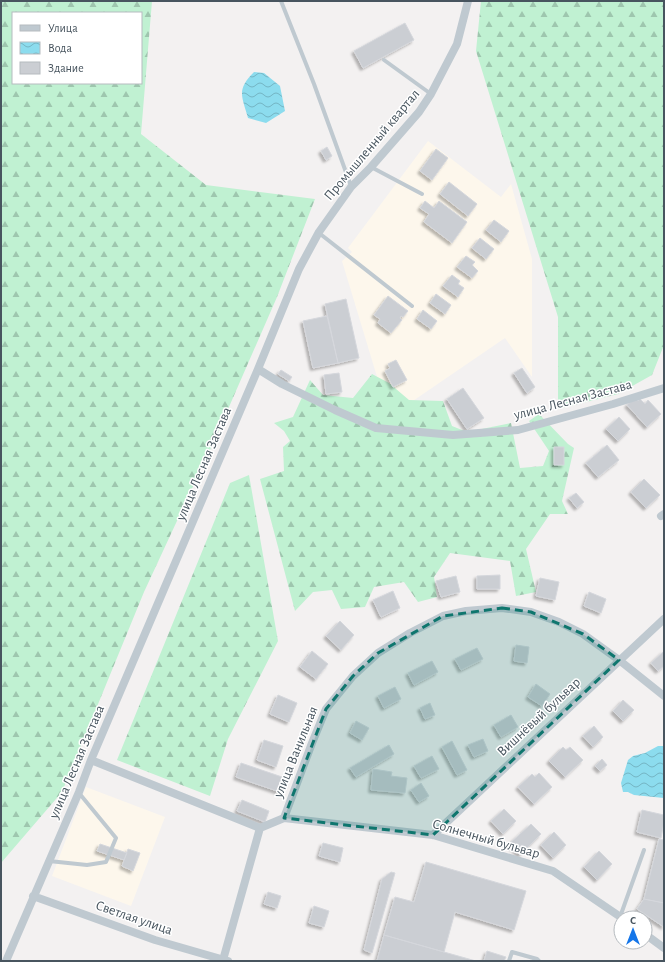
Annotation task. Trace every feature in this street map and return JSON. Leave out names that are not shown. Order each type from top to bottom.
[{"type":"street","name":"Промышленный квартал","points":[[258,369],[299,269],[318,232],[351,187],[371,167],[419,112],[431,94],[457,44],[468,1]]},
{"type":"street","name":"улица Лесная Застава","points":[[6,961],[258,369],[282,384],[334,410],[376,428],[454,435],[518,430],[613,404],[664,388]]},
{"type":"street","name":"улица Ванильная","points":[[284,818],[326,709],[353,676],[378,653],[410,633],[443,616],[466,611],[502,608],[531,612],[559,622],[583,634],[619,660],[664,696]]},
{"type":"street","name":"Вишнёвый бульвар","points":[[433,835],[664,619]]},
{"type":"street","points":[[91,760],[260,828],[226,960]]},
{"type":"street","name":"Солнечный бульвар","points":[[260,828],[284,818],[433,835],[553,872],[613,912]]},
{"type":"street","name":"Светлая улица","points":[[33,896],[155,940],[226,960]]},
{"type":"street","points":[[653,940],[664,948]]},
{"type":"lane","points":[[281,1],[314,84],[351,187]]},
{"type":"lane","points":[[384,60],[431,94]]},
{"type":"lane","points":[[371,167],[422,194]]},
{"type":"lane","points":[[318,232],[412,306]]},
{"type":"lane","points":[[49,861],[87,865],[106,862],[116,838],[79,792]]},
{"type":"lane","points":[[623,910],[644,850]]},
{"type":"lane","points":[[509,961],[512,952],[537,958],[539,961]]},
{"type":"highlighted area","points":[[502,608],[531,612],[583,634],[619,660],[433,835],[284,818],[326,709],[353,676],[378,653],[443,616]]},
{"type":"shaded area","points":[[428,141],[501,197],[511,184],[532,259],[532,377],[505,338],[385,420],[381,390],[342,261],[352,252],[348,248]]},
{"type":"shaded area","points":[[86,787],[165,817],[131,906],[52,876]]},
{"type":"green space","points":[[1,1],[152,1],[141,134],[206,185],[315,199],[277,297],[215,439],[144,592],[62,792],[1,863]]},
{"type":"green space","points":[[481,1],[664,1],[664,345],[652,375],[618,394],[558,409],[558,317],[476,51]]},
{"type":"green space","points":[[372,374],[389,383],[409,400],[443,401],[452,426],[467,432],[511,423],[520,468],[543,466],[549,451],[529,421],[539,414],[568,444],[574,448],[562,501],[568,514],[550,514],[526,549],[536,592],[516,596],[510,561],[450,553],[434,577],[437,597],[418,602],[404,582],[374,587],[365,607],[341,609],[332,590],[313,592],[295,611],[260,479],[284,471],[283,447],[290,441],[284,431],[274,423],[293,417],[310,380],[323,395],[353,398]]},
{"type":"green space","points":[[249,475],[278,641],[228,739],[210,796],[117,760],[230,483]]},
{"type":"water","points":[[254,72],[264,73],[280,86],[285,111],[266,123],[248,118],[243,99],[242,94],[245,84]]},
{"type":"water","points":[[658,746],[664,746],[664,798],[634,795],[628,792],[623,792],[621,783],[628,760],[633,756],[645,753]]},
{"type":"building","points":[[405,23],[414,40],[363,68],[354,51]]},
{"type":"building","points":[[327,147],[332,156],[326,160],[321,151]]},
{"type":"building","points":[[436,149],[448,158],[432,180],[420,171]]},
{"type":"building","points":[[449,182],[477,204],[468,216],[440,194]]},
{"type":"building","points":[[425,201],[434,208],[439,201],[467,222],[452,243],[424,222],[429,214],[420,208]]},
{"type":"building","points":[[494,220],[509,231],[501,242],[486,230]]},
{"type":"building","points":[[480,238],[494,249],[486,259],[472,248]]},
{"type":"building","points":[[466,256],[475,262],[472,265],[478,271],[472,278],[457,267]]},
{"type":"building","points":[[452,275],[460,281],[458,284],[464,288],[458,297],[443,286]]},
{"type":"building","points":[[436,294],[451,305],[445,314],[430,303]]},
{"type":"building","points":[[388,296],[408,311],[403,317],[401,316],[400,318],[402,320],[391,333],[378,323],[380,319],[374,315]]},
{"type":"building","points":[[346,299],[359,358],[338,363],[325,304]]},
{"type":"building","points":[[423,310],[437,321],[431,329],[417,319]]},
{"type":"building","points":[[327,316],[338,363],[313,368],[303,321]]},
{"type":"building","points":[[396,360],[407,380],[393,387],[385,371],[390,368],[388,364]]},
{"type":"building","points":[[522,368],[535,387],[527,393],[514,373]]},
{"type":"building","points":[[281,370],[292,377],[289,381],[278,374]]},
{"type":"building","points":[[339,373],[342,392],[326,394],[324,375]]},
{"type":"building","points":[[463,388],[484,418],[467,429],[447,399]]},
{"type":"building","points":[[635,398],[638,401],[640,399],[645,404],[648,400],[661,414],[647,427],[627,405]]},
{"type":"building","points":[[619,417],[630,429],[618,441],[606,429]]},
{"type":"building","points":[[607,445],[619,460],[598,477],[586,463]]},
{"type":"building","points":[[554,447],[564,447],[564,465],[554,465]]},
{"type":"building","points":[[644,479],[660,495],[646,508],[631,492]]},
{"type":"building","points":[[576,493],[584,502],[577,508],[569,498]]},
{"type":"building","points":[[500,575],[500,589],[477,589],[477,576]]},
{"type":"building","points":[[456,576],[460,592],[441,597],[436,581]]},
{"type":"building","points":[[540,578],[559,582],[555,600],[536,596]]},
{"type":"building","points":[[393,591],[400,608],[381,617],[373,600]]},
{"type":"building","points":[[589,592],[606,599],[601,613],[584,606]]},
{"type":"building","points":[[340,621],[354,635],[341,650],[326,636]]},
{"type":"building","points":[[516,645],[529,647],[527,663],[514,661]]},
{"type":"building","points":[[477,648],[483,659],[461,670],[455,659]]},
{"type":"building","points":[[312,651],[328,664],[316,679],[300,667]]},
{"type":"building","points":[[664,651],[664,666],[658,671],[651,663]]},
{"type":"building","points":[[432,661],[438,672],[414,685],[408,673]]},
{"type":"building","points":[[536,684],[550,694],[542,706],[528,697]]},
{"type":"building","points":[[395,687],[401,699],[384,708],[378,696]]},
{"type":"building","points":[[278,695],[297,703],[289,722],[270,714]]},
{"type":"building","points":[[623,700],[634,710],[623,721],[613,711]]},
{"type":"building","points":[[430,703],[435,715],[425,719],[420,708]]},
{"type":"building","points":[[511,715],[518,727],[501,737],[494,725]]},
{"type":"building","points":[[356,721],[369,728],[362,740],[350,733]]},
{"type":"building","points":[[594,726],[603,737],[593,747],[583,736]]},
{"type":"building","points":[[483,739],[488,751],[474,757],[468,745]]},
{"type":"building","points":[[264,740],[283,746],[276,767],[257,760]]},
{"type":"building","points":[[452,741],[467,770],[457,775],[442,747]]},
{"type":"building","points":[[389,745],[394,754],[356,777],[350,768]]},
{"type":"building","points":[[563,747],[566,750],[570,747],[583,760],[565,777],[549,761]]},
{"type":"building","points":[[432,756],[439,769],[421,778],[414,766]]},
{"type":"building","points":[[602,759],[607,765],[600,771],[595,766]]},
{"type":"building","points":[[241,763],[288,779],[283,793],[236,777]]},
{"type":"building","points":[[373,769],[392,772],[391,776],[407,778],[405,793],[371,790]]},
{"type":"building","points":[[539,773],[552,787],[534,804],[518,787],[532,774],[535,777]]},
{"type":"building","points":[[421,783],[429,796],[419,802],[411,790]]},
{"type":"building","points":[[242,800],[269,811],[265,822],[237,811]]},
{"type":"building","points":[[504,809],[516,821],[503,834],[491,821]]},
{"type":"building","points":[[642,810],[664,815],[661,838],[637,832]]},
{"type":"building","points":[[531,824],[541,834],[520,855],[509,844]]},
{"type":"building","points":[[554,832],[566,845],[553,858],[541,845]]},
{"type":"building","points":[[659,839],[664,840],[664,903],[644,899]]},
{"type":"building","points":[[323,843],[343,848],[340,862],[319,856]]},
{"type":"building","points":[[100,844],[127,853],[124,860],[97,851]]},
{"type":"building","points":[[128,849],[140,853],[133,871],[122,866]]},
{"type":"building","points":[[599,851],[612,864],[597,880],[584,867]]},
{"type":"building","points":[[426,862],[526,891],[514,930],[455,912],[444,952],[384,935],[395,897],[414,902]]},
{"type":"building","points":[[391,872],[395,873],[372,953],[364,950],[382,879]]},
{"type":"building","points":[[268,892],[281,896],[277,908],[264,904]]},
{"type":"building","points":[[644,899],[664,903],[664,927],[653,920],[653,910],[637,909]]},
{"type":"building","points":[[314,906],[329,911],[324,927],[309,923]]},
{"type":"building","points":[[384,935],[444,952],[476,961],[377,961]]},
{"type":"building","points":[[487,951],[506,957],[504,961],[484,961]]}]
